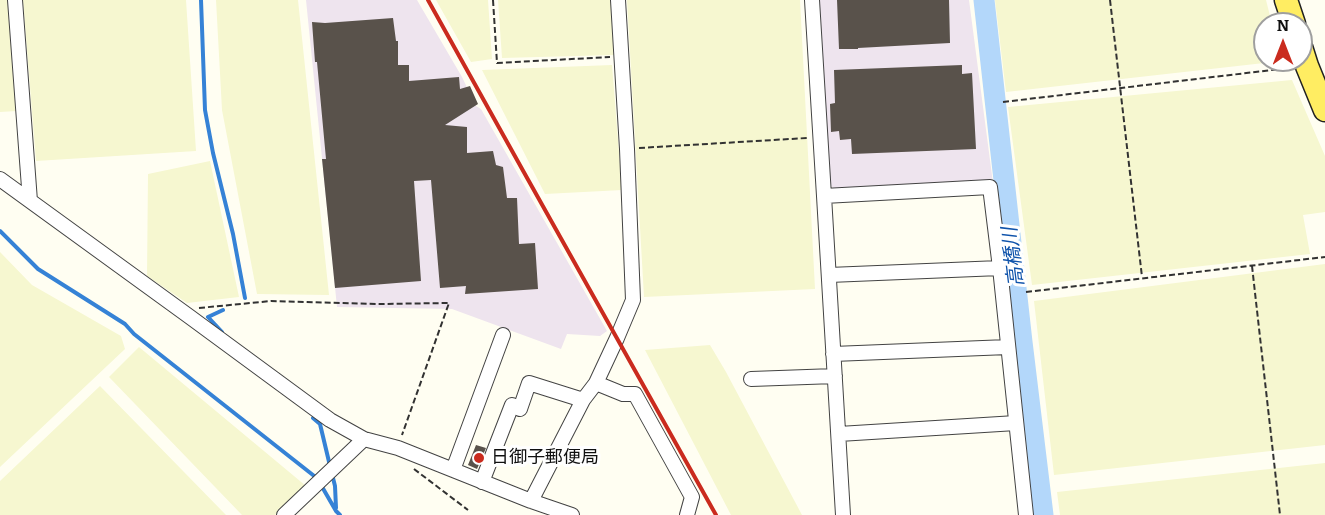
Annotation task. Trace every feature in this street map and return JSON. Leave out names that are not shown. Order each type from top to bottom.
[{"type":"main road","points":[[1310,72],[1325,110]]},
{"type":"street","points":[[15,0],[30,201]]},
{"type":"street","points":[[531,501],[583,400],[596,383],[633,300],[618,0]]},
{"type":"street","points":[[812,0],[843,515]]},
{"type":"street","points":[[0,179],[330,420],[364,439],[398,448],[572,515]]},
{"type":"street","points":[[824,196],[990,187],[1026,515]]},
{"type":"street","points":[[829,275],[1000,268]]},
{"type":"street","points":[[453,470],[504,335]]},
{"type":"street","points":[[833,354],[1008,346]]},
{"type":"street","points":[[751,379],[835,376]]},
{"type":"street","points":[[482,482],[512,405],[520,409],[529,382],[583,400]]},
{"type":"street","points":[[596,383],[623,394],[635,394],[692,497],[687,515]]},
{"type":"street","points":[[839,434],[1016,423]]},
{"type":"street","points":[[285,515],[364,439]]},
{"type":"path","points":[[493,0],[497,63],[622,56]]},
{"type":"path","points":[[1110,0],[1142,278]]},
{"type":"path","points":[[1003,102],[1120,88],[1253,65]]},
{"type":"path","points":[[627,149],[820,137]]},
{"type":"path","points":[[1026,292],[1325,257]]},
{"type":"path","points":[[1252,266],[1280,515]]},
{"type":"path","points":[[190,317],[199,308],[270,301],[448,303],[398,448],[398,456],[468,510]]},
{"type":"shaded area","points":[[306,0],[417,0],[607,331],[600,336],[567,334],[561,349],[452,309],[337,307]]},
{"type":"shaded area","points":[[818,0],[969,0],[993,183],[837,191],[828,184]]},
{"type":"green space","points":[[0,0],[9,0],[17,111],[0,112]]},
{"type":"green space","points":[[23,0],[186,0],[196,151],[36,161]]},
{"type":"green space","points":[[216,0],[298,0],[329,295],[257,294],[222,110]]},
{"type":"green space","points":[[436,0],[488,0],[492,59],[471,62]]},
{"type":"green space","points":[[498,0],[611,0],[614,55],[502,58]]},
{"type":"green space","points":[[627,0],[800,0],[815,289],[644,297]]},
{"type":"green space","points":[[995,0],[1266,0],[1269,12],[1253,12],[1253,64],[1006,92]]},
{"type":"green space","points":[[612,65],[622,190],[545,194],[482,70]]},
{"type":"green space","points":[[1292,80],[1325,156],[1325,212],[1303,215],[1310,254],[1032,285],[1008,107]]},
{"type":"green space","points":[[210,161],[239,297],[187,303],[147,276],[148,174]]},
{"type":"green space","points":[[0,252],[32,285],[121,336],[125,349],[0,467]]},
{"type":"green space","points":[[1325,264],[1325,445],[1054,475],[1034,301]]},
{"type":"green space","points":[[710,345],[802,515],[731,515],[645,350]]},
{"type":"green space","points":[[139,347],[306,486],[275,515],[242,515],[109,377]]},
{"type":"green space","points":[[100,386],[226,515],[0,515],[0,481]]},
{"type":"green space","points":[[1325,463],[1325,515],[1060,515],[1057,492]]},
{"type":"building","points":[[837,0],[949,0],[950,43],[839,49]]},
{"type":"building","points":[[393,18],[396,41],[398,41],[398,65],[409,65],[409,81],[459,77],[460,89],[470,86],[478,104],[445,125],[467,127],[467,153],[493,151],[496,165],[503,167],[507,198],[517,198],[519,244],[535,243],[538,289],[465,294],[466,286],[440,288],[431,180],[414,181],[421,281],[335,288],[322,159],[326,159],[312,22]]},
{"type":"building","points":[[962,65],[962,74],[972,73],[976,149],[852,154],[851,139],[840,140],[839,131],[831,132],[830,104],[835,103],[834,70]]},
{"type":"building","points":[[476,445],[486,448],[477,469],[468,465]]},
{"type":"waterway","points":[[201,0],[205,110],[245,298]]},
{"type":"waterway","name":"高橋川","points":[[984,0],[1043,515]]},
{"type":"waterway","points":[[0,231],[38,269],[125,324],[134,334],[318,479]]},
{"type":"waterway","points":[[222,332],[208,317],[223,310]]},
{"type":"waterway","points":[[313,418],[320,424],[330,466]]},
{"type":"waterway","points":[[332,474],[336,508]]},
{"type":"waterway","points":[[321,485],[340,515]]},
{"type":"railway","points":[[428,0],[716,515]]},
{"type":"place","name":"日御子郵便局","points":[[479,458]]}]
